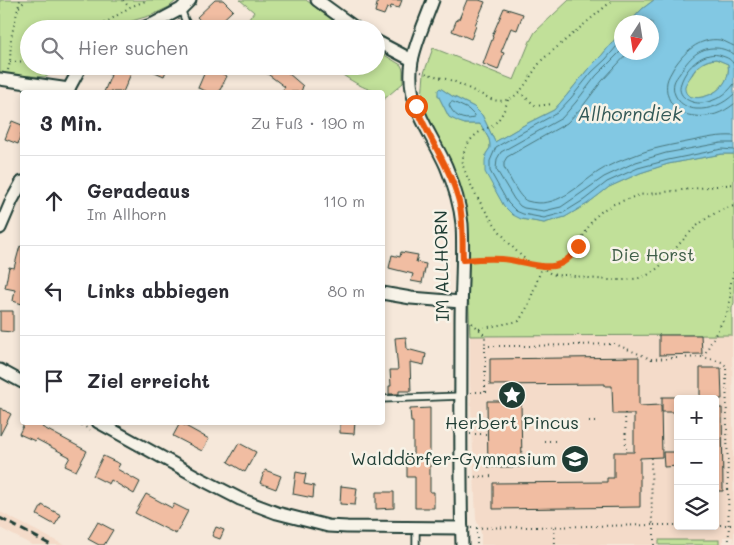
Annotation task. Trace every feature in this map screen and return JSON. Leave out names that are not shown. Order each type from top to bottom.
[{"type":"street","points":[[160,20],[181,9],[190,0]]},
{"type":"street","points":[[317,0],[344,20]]},
{"type":"street","name":"IM ALLHORN","points":[[433,0],[418,38],[412,65],[412,94],[421,119],[446,166],[458,199],[462,224],[462,545]]},
{"type":"street","points":[[385,47],[412,65]]},
{"type":"street","points":[[69,90],[76,75]]},
{"type":"street","points":[[3,80],[62,90]]},
{"type":"street","points":[[0,228],[20,186]]},
{"type":"street","points":[[385,294],[462,302]]},
{"type":"street","points":[[0,370],[20,381]]},
{"type":"street","points":[[103,425],[210,484],[240,499],[277,513],[328,526],[462,528]]},
{"type":"lane","points":[[181,9],[185,20]]},
{"type":"lane","points":[[385,399],[461,396]]},
{"type":"lane","points":[[416,527],[416,545]]},
{"type":"path","points":[[3,80],[10,62],[11,38],[20,0]]},
{"type":"path","points":[[18,9],[26,0]]},
{"type":"path","points":[[122,0],[130,7]]},
{"type":"path","points":[[110,20],[130,7],[148,0]]},
{"type":"path","points":[[534,265],[516,251],[488,216],[475,195],[466,177],[462,161],[467,144],[471,139],[498,120],[508,100],[519,92],[543,59],[613,0]]},
{"type":"path","points":[[10,62],[20,61]]},
{"type":"path","points":[[412,65],[453,81],[493,100],[508,100]]},
{"type":"path","points":[[519,92],[536,106],[552,104]]},
{"type":"path","points":[[463,260],[502,259],[542,267],[562,264],[574,252],[593,219],[603,210],[614,204],[645,194],[734,184]]},
{"type":"path","points":[[542,267],[551,274],[590,279],[616,280],[640,278],[657,270],[684,238],[703,221],[722,210],[734,206]]},
{"type":"path","points":[[479,329],[519,321],[528,306],[542,267]]},
{"type":"path","points":[[703,357],[727,313],[734,271]]},
{"type":"path","points":[[461,320],[472,323],[485,336],[484,392]]},
{"type":"path","points":[[485,346],[615,344],[651,359],[703,357],[722,362],[726,366],[729,545]]},
{"type":"path","points":[[477,392],[492,392]]},
{"type":"path","points":[[625,414],[626,452]]},
{"type":"path","points":[[589,422],[597,422]]},
{"type":"path","points":[[461,434],[488,434]]},
{"type":"path","points":[[544,441],[556,441]]},
{"type":"path","points":[[651,458],[654,545]]},
{"type":"path","points":[[476,476],[492,476]]},
{"type":"path","points":[[729,514],[734,513]]},
{"type":"path","points":[[462,528],[674,525]]},
{"type":"path","points":[[719,525],[734,525]]},
{"type":"path","points":[[554,526],[554,545]]},
{"type":"path","points":[[477,528],[477,545]]},
{"type":"shaded area","name":"Walddörfer-Gymnasium","points":[[732,335],[734,545],[733,537],[723,537],[723,545],[481,545],[481,533],[476,519],[470,382],[470,336]]},
{"type":"shaded area","points":[[0,512],[64,545],[32,545],[0,528]]},
{"type":"green space","points":[[0,0],[177,0],[169,7],[135,20],[20,20],[20,75],[49,75],[46,77],[0,74]]},
{"type":"green space","points":[[240,0],[306,0],[332,20],[248,20],[254,12]]},
{"type":"green space","name":"Die Horst","points":[[569,0],[654,0],[636,15],[614,15],[614,40],[554,110],[495,142],[482,115],[474,107],[440,88],[438,95],[449,117],[465,124],[481,125],[489,139],[490,148],[486,154],[496,191],[504,206],[521,219],[544,223],[565,217],[587,204],[609,187],[640,173],[668,164],[722,154],[734,154],[734,303],[732,308],[732,335],[470,336],[465,211],[418,103],[422,99],[424,73],[433,48],[514,80],[535,32]]},
{"type":"green space","points":[[385,55],[401,65],[403,70],[403,83],[385,98],[385,90],[369,89],[342,75],[385,75]]},
{"type":"green space","points":[[716,59],[728,64],[728,75],[723,85],[706,96],[698,98],[690,96],[685,92],[687,81],[697,68],[708,61]]},
{"type":"green space","points":[[659,540],[719,540],[719,545],[659,545]]},
{"type":"water","name":"Allhorndiek","points":[[654,0],[734,0],[734,154],[722,154],[668,164],[640,173],[609,187],[587,204],[565,217],[544,223],[521,219],[513,215],[504,206],[485,172],[486,154],[490,144],[481,125],[465,124],[449,117],[438,95],[438,90],[440,88],[474,107],[482,115],[495,142],[554,110],[614,40],[614,60],[659,60],[659,15],[636,15]],"holes":[[[716,59],[728,64],[728,75],[723,84],[708,96],[691,97],[686,93],[686,84],[701,64]]]},
{"type":"building","points":[[215,0],[223,0],[233,10],[222,20],[200,20],[197,17]]},
{"type":"building","points":[[378,0],[402,0],[399,8],[391,6],[390,9],[387,8],[384,15],[375,12]]},
{"type":"building","points":[[467,0],[485,2],[471,39],[452,31]]},
{"type":"building","points":[[504,8],[523,14],[517,30],[511,28],[501,52],[504,53],[498,70],[483,64]]},
{"type":"building","points":[[111,75],[130,75],[124,90],[105,90]]},
{"type":"building","points":[[204,75],[227,76],[220,90],[203,90],[198,88]]},
{"type":"building","points":[[269,75],[290,75],[303,86],[302,90],[283,90],[285,87]]},
{"type":"building","points":[[12,121],[20,124],[18,144],[5,139]]},
{"type":"building","points":[[20,246],[20,303],[13,301],[15,290],[5,288],[9,267],[14,268]]},
{"type":"building","points":[[401,252],[418,255],[416,262],[426,264],[422,283],[411,281],[413,274],[389,268],[392,255],[400,257]]},
{"type":"building","points":[[0,311],[13,311],[13,332],[0,331]]},
{"type":"building","points":[[659,335],[701,335],[702,354],[659,355]]},
{"type":"building","points":[[406,337],[407,349],[426,354],[424,365],[410,362],[411,391],[399,391],[399,394],[389,394],[389,386],[391,386],[390,370],[398,370],[395,338]]},
{"type":"building","points":[[639,357],[639,406],[661,405],[662,457],[640,458],[640,507],[493,509],[493,483],[607,482],[607,478],[614,478],[614,452],[634,452],[634,414],[613,414],[612,386],[605,386],[605,384],[490,385],[490,359]]},
{"type":"building","points":[[700,368],[721,368],[722,399],[719,399],[719,395],[700,395]]},
{"type":"building","points":[[662,397],[674,397],[674,412],[662,412]]},
{"type":"building","points":[[487,401],[521,401],[522,467],[488,467]]},
{"type":"building","points":[[0,408],[11,414],[0,435]]},
{"type":"building","points":[[430,408],[430,492],[434,492],[434,508],[415,508],[415,477],[407,477],[407,459],[413,459],[413,422],[411,422],[410,409]]},
{"type":"building","points":[[719,408],[722,408],[723,491],[719,491]]},
{"type":"building","points":[[24,425],[43,425],[42,427],[87,451],[76,471],[65,466],[70,457],[36,439],[35,441],[19,434]]},
{"type":"building","points":[[179,425],[184,425],[209,439],[202,451],[173,436]]},
{"type":"building","points":[[340,425],[355,425],[354,434],[340,433]]},
{"type":"building","points":[[239,443],[256,452],[245,472],[228,462]]},
{"type":"building","points":[[663,452],[674,452],[674,466],[664,467]]},
{"type":"building","points":[[103,456],[120,464],[117,469],[140,482],[134,494],[111,480],[109,484],[93,476]]},
{"type":"building","points":[[265,470],[281,476],[276,489],[260,483]]},
{"type":"building","points":[[296,472],[306,474],[304,484],[314,486],[313,498],[293,494]]},
{"type":"building","points":[[341,486],[357,488],[355,505],[340,504]]},
{"type":"building","points":[[376,492],[394,492],[394,508],[376,509]]},
{"type":"building","points":[[146,494],[172,508],[174,504],[188,511],[176,534],[135,513]]},
{"type":"building","points":[[42,505],[61,515],[55,525],[37,515]]},
{"type":"building","points":[[98,522],[113,530],[104,545],[99,545],[88,539]]},
{"type":"building","points":[[216,527],[224,530],[220,539],[212,536]]},
{"type":"railway","points":[[0,518],[51,545]]},
{"type":"place","name":"Herbert Pincus","points":[[512,395]]},
{"type":"place","name":"Walddörfer-Gymnasium","points":[[575,459]]},
{"type":"route","points":[[416,106],[446,166],[458,199],[462,224],[463,260],[502,259],[542,267],[562,264],[569,259],[578,246]]}]
